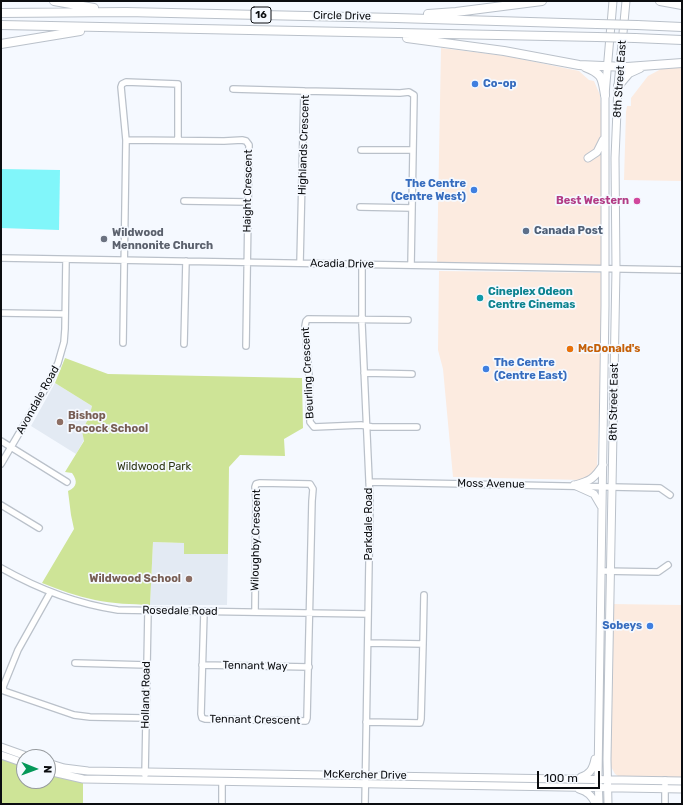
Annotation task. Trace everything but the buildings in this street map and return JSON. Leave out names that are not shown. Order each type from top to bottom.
[{"type":"highway","points":[[54,1],[98,8],[117,9],[126,12]]},
{"type":"highway","points":[[396,18],[402,15],[456,12],[542,1]]},
{"type":"highway","points":[[656,1],[682,5]]},
{"type":"highway","points":[[660,1],[670,3]]},
{"type":"highway","name":"Circle Drive","points":[[1,13],[126,12],[396,18],[682,27]]},
{"type":"highway","name":"Circle Drive","points":[[1,25],[342,31],[682,40]]},
{"type":"highway","points":[[1,44],[75,31],[173,29]]},
{"type":"highway","points":[[342,31],[429,40],[504,51],[579,65],[620,67],[682,63]]},
{"type":"highway","points":[[579,65],[594,71],[602,78],[605,95]]},
{"type":"highway","points":[[618,86],[629,73],[644,66]]},
{"type":"main road","name":"8th Street East","points":[[598,804],[606,269],[604,138],[605,95],[613,1]]},
{"type":"main road","name":"8th Street East","points":[[609,804],[607,759],[616,269],[615,158],[618,86],[626,1]]},
{"type":"main road","points":[[588,158],[597,152],[604,138]]},
{"type":"main road","points":[[574,485],[592,479],[603,465]]},
{"type":"main road","points":[[574,485],[594,494],[602,509]]},
{"type":"main road","points":[[578,778],[588,775],[593,768],[598,741]]},
{"type":"main road","points":[[1,747],[16,752]]},
{"type":"main road","points":[[1,755],[16,760]]},
{"type":"main road","points":[[607,759],[615,774],[623,779]]},
{"type":"main road","name":"McKercher Drive","points":[[56,766],[88,771],[222,781],[682,789]]},
{"type":"main road","name":"McKercher Drive","points":[[56,773],[83,779],[145,776],[365,776],[682,780]]},
{"type":"main road","points":[[571,787],[584,790],[591,795],[598,804]]},
{"type":"main road","points":[[609,804],[614,794],[625,788]]},
{"type":"street","points":[[123,343],[126,140],[121,88],[123,83],[178,84],[178,140]]},
{"type":"street","points":[[233,89],[304,91]]},
{"type":"street","name":"Highlands Crescent","points":[[300,263],[304,91],[409,92],[414,95],[411,265]]},
{"type":"street","name":"Haight Crescent","points":[[126,140],[224,142],[242,140],[248,143],[246,346]]},
{"type":"street","points":[[361,150],[413,150]]},
{"type":"street","points":[[184,202],[248,202]]},
{"type":"street","points":[[360,207],[412,208]]},
{"type":"street","name":"Acadia Drive","points":[[1,258],[682,270]]},
{"type":"street","name":"Avondale Road","points":[[1,464],[48,384],[58,363],[64,342],[66,260]]},
{"type":"street","points":[[184,344],[186,261]]},
{"type":"street","name":"Parkdale Road","points":[[362,265],[362,319],[370,482],[365,804]]},
{"type":"street","points":[[1,313],[65,314]]},
{"type":"street","name":"Beurling Crescent","points":[[362,319],[310,318],[306,322],[305,326],[309,376],[310,422],[314,427],[367,426]]},
{"type":"street","points":[[362,319],[408,320]]},
{"type":"street","points":[[364,373],[412,374]]},
{"type":"street","points":[[367,426],[417,428]]},
{"type":"street","points":[[1,441],[67,482]]},
{"type":"street","name":"Moss Avenue","points":[[370,482],[574,485],[660,488],[670,495]]},
{"type":"street","name":"Wiloughby Crescent","points":[[255,612],[256,484],[305,483],[310,484],[313,489],[310,613]]},
{"type":"street","points":[[1,505],[39,528]]},
{"type":"street","points":[[601,571],[658,572],[668,565]]},
{"type":"street","name":"Rosedale Road","points":[[2,569],[50,593],[96,607],[118,610],[368,614]]},
{"type":"street","points":[[50,593],[18,650],[3,687],[4,691],[74,715],[90,717],[145,718]]},
{"type":"street","points":[[366,722],[420,723],[424,595]]},
{"type":"street","name":"Holland Road","points":[[145,776],[148,611]]},
{"type":"street","name":"Tennant Crescent","points":[[204,612],[202,718],[292,721],[306,721],[307,718],[310,613]]},
{"type":"street","points":[[368,643],[423,644]]},
{"type":"street","points":[[75,663],[147,665]]},
{"type":"street","name":"Tennant Way","points":[[202,665],[309,667]]},
{"type":"street","points":[[665,780],[665,804]]},
{"type":"street","points":[[222,781],[222,804]]},
{"type":"shaded area","points":[[441,48],[506,56],[579,71],[589,80],[594,81],[600,95],[604,158],[606,269],[437,265]]},
{"type":"shaded area","points":[[682,67],[682,181],[624,180],[626,112],[627,106],[631,106],[631,98],[648,76],[663,68]]},
{"type":"shaded area","points":[[439,271],[606,273],[604,279],[597,468],[593,475],[583,480],[453,477],[443,369],[438,350]]},
{"type":"shaded area","name":"Bishop Pocock School","points":[[55,383],[92,406],[89,417],[82,431],[84,440],[76,454],[31,426]]},
{"type":"shaded area","name":"Wildwood School","points":[[153,542],[184,543],[184,554],[228,554],[227,605],[150,605]]},
{"type":"shaded area","points":[[610,604],[682,605],[682,781],[623,779],[615,774],[607,759]]},
{"type":"green space","name":"Wildwood Park","points":[[65,358],[108,374],[302,378],[303,428],[284,439],[285,456],[240,455],[229,467],[228,554],[184,554],[184,543],[153,542],[150,605],[95,600],[68,593],[42,583],[74,529],[68,491],[75,486],[76,481],[72,473],[65,472],[84,441],[82,431],[89,417],[92,406],[55,383]]},
{"type":"green space","points":[[1,755],[16,760],[16,789],[56,789],[56,773],[83,779],[83,804],[1,804]]},
{"type":"water","points":[[1,169],[60,170],[59,230],[1,228]]},
{"type":"place","name":"Co-op","points":[[475,84]]},
{"type":"place","name":"The Centre (Centre West)","points":[[474,190]]},
{"type":"place","name":"Best Western","points":[[637,201]]},
{"type":"place","name":"Canada Post","points":[[526,231]]},
{"type":"place","name":"Wildwood Mennonite Church","points":[[104,239]]},
{"type":"place","name":"Cineplex Odeon Centre Cinemas","points":[[480,298]]},
{"type":"place","name":"McDonald's","points":[[570,349]]},
{"type":"place","name":"The Centre (Centre East)","points":[[486,369]]},
{"type":"place","name":"Bishop Pocock School","points":[[60,422]]},
{"type":"place","name":"Wildwood School","points":[[189,579]]},
{"type":"place","name":"Sobeys","points":[[650,626]]}]
